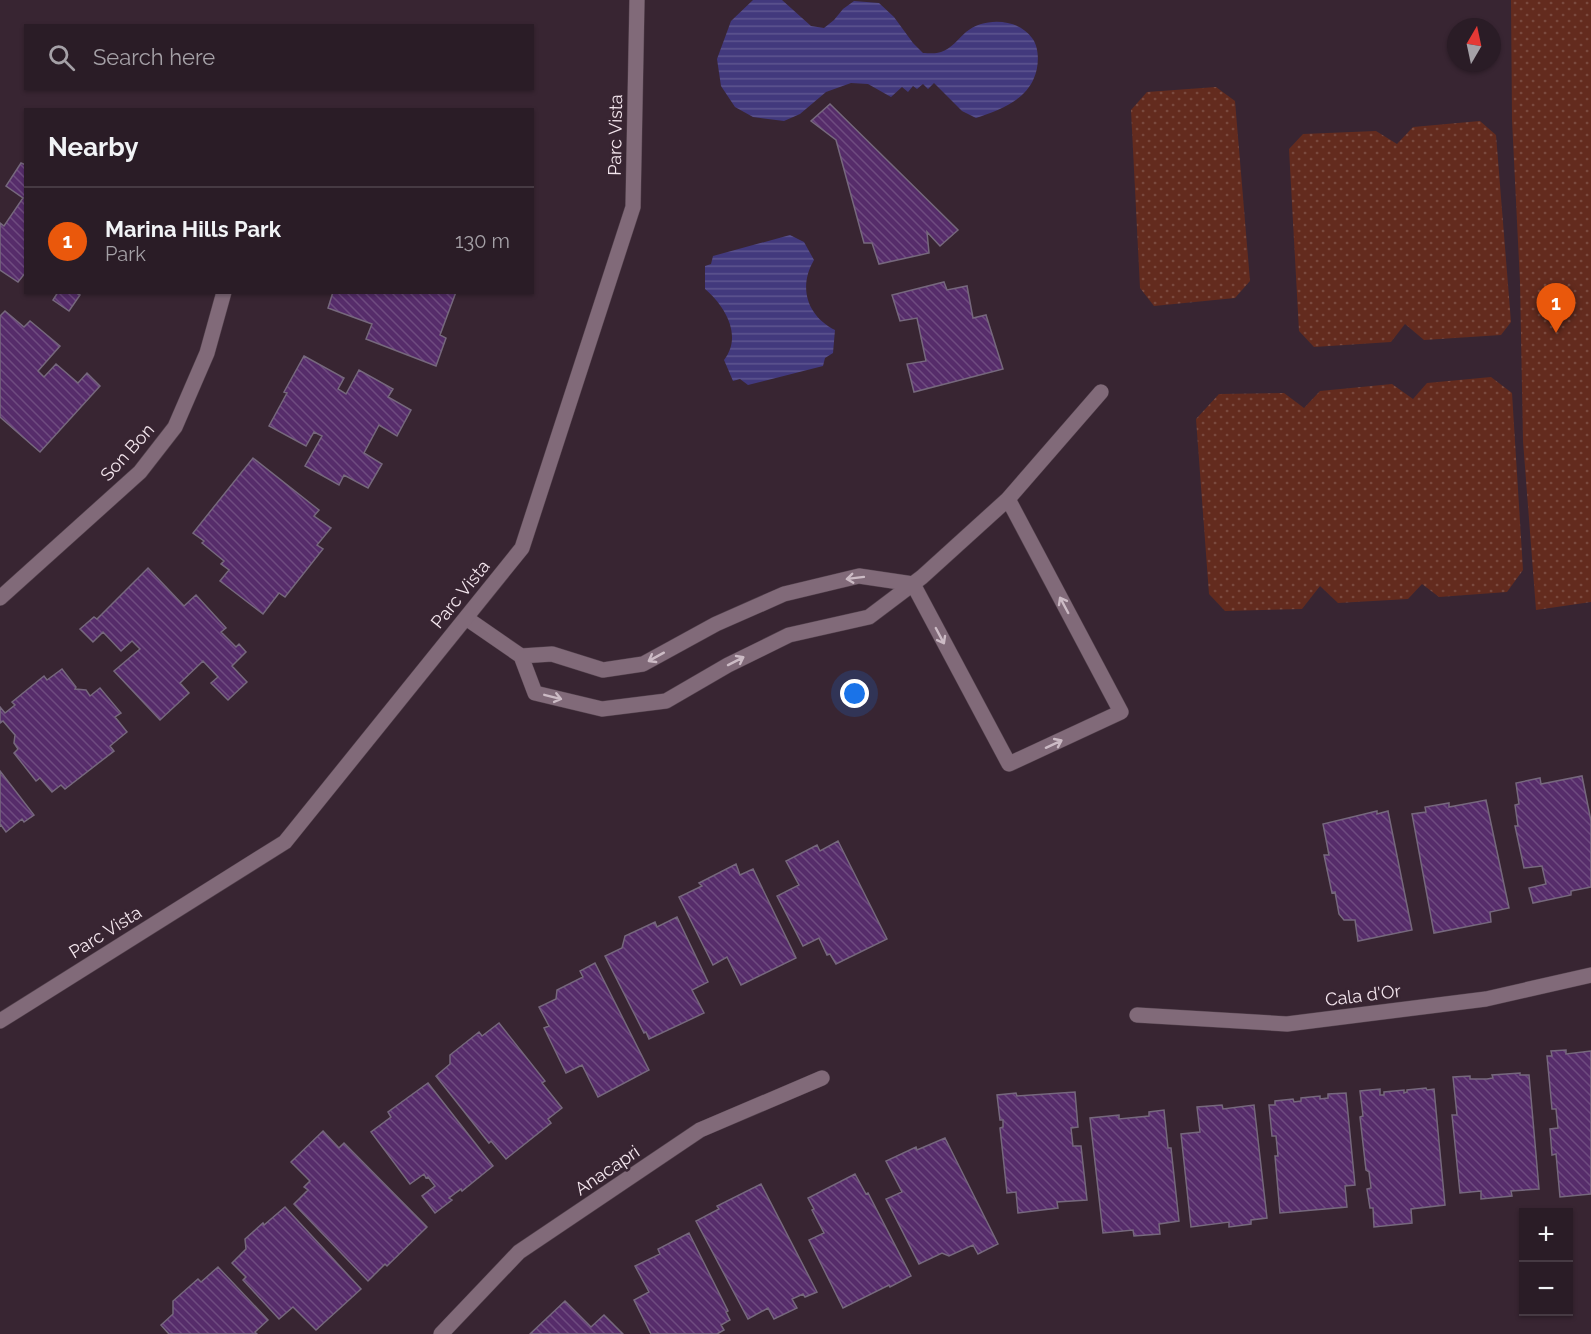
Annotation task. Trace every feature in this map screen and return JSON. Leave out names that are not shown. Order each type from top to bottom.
[{"type":"street","name":"Parc Vista","points":[[0,1021],[285,842],[522,548],[633,207],[638,0]]},
{"type":"street","name":"Son Bon","points":[[0,598],[140,471],[175,428],[207,352],[223,294]]},
{"type":"street","points":[[466,618],[521,656],[535,693],[602,709],[666,701],[728,665],[789,635],[869,617],[913,584],[1008,499],[1101,392]]},
{"type":"street","points":[[913,584],[1009,764],[1121,712],[1008,499]]},
{"type":"street","points":[[521,656],[552,654],[603,670],[643,664],[716,624],[784,594],[859,576],[913,584]]},
{"type":"street","name":"Cala d'Or","points":[[1137,1015],[1287,1024],[1486,999],[1591,975]]},
{"type":"street","name":"Anacapri","points":[[441,1334],[519,1252],[700,1130],[822,1078]]},
{"type":"shaded area","points":[[753,0],[782,0],[811,26],[824,28],[854,1],[879,3],[894,17],[923,53],[945,51],[973,27],[991,22],[1010,23],[1026,31],[1035,42],[1038,58],[1036,74],[1030,86],[1017,99],[976,118],[962,111],[934,83],[928,89],[923,84],[917,89],[913,86],[908,92],[902,87],[891,97],[868,84],[851,83],[826,92],[800,114],[784,121],[753,117],[735,107],[721,86],[717,59],[731,21]]},
{"type":"shaded area","points":[[1511,0],[1591,0],[1591,602],[1536,610],[1523,441],[1520,282],[1512,120]]},
{"type":"shaded area","points":[[1216,87],[1235,101],[1250,281],[1235,298],[1154,306],[1140,288],[1131,110],[1147,92]]},
{"type":"shaded area","points":[[1480,121],[1496,135],[1511,322],[1501,335],[1424,340],[1405,324],[1391,342],[1314,347],[1299,331],[1289,149],[1303,134],[1376,131],[1397,144],[1413,127]]},
{"type":"shaded area","points":[[790,235],[804,242],[814,260],[807,280],[808,300],[818,317],[835,330],[833,353],[825,358],[823,366],[748,385],[740,379],[733,381],[724,360],[732,341],[732,331],[725,313],[705,289],[705,266],[711,264],[713,256]]},
{"type":"shaded area","points":[[1491,377],[1512,393],[1523,570],[1507,592],[1439,597],[1422,584],[1408,599],[1338,603],[1320,586],[1302,609],[1225,611],[1209,594],[1196,419],[1219,394],[1284,393],[1304,408],[1320,391],[1392,384],[1413,399],[1427,383]]},
{"type":"building","points":[[830,104],[958,230],[940,246],[927,232],[929,253],[879,264],[872,243],[864,243],[836,140],[811,121]]},
{"type":"building","points":[[21,163],[24,164],[24,274],[18,282],[0,270],[0,223],[4,226],[23,198],[6,186]]},
{"type":"building","points":[[944,282],[947,290],[967,286],[973,318],[986,315],[1003,369],[914,392],[907,364],[926,361],[917,318],[900,321],[892,295]]},
{"type":"building","points":[[57,294],[80,295],[69,311],[53,300]]},
{"type":"building","points":[[332,294],[455,294],[440,335],[446,338],[436,366],[366,339],[372,324],[328,308]]},
{"type":"building","points":[[5,311],[24,327],[30,321],[60,346],[38,371],[44,377],[56,364],[78,383],[87,373],[100,386],[40,452],[0,417],[0,316]]},
{"type":"building","points":[[304,356],[344,378],[338,389],[346,394],[359,370],[393,389],[388,397],[411,410],[397,436],[379,425],[364,453],[382,464],[368,488],[344,475],[339,485],[305,466],[322,436],[314,432],[306,446],[269,426]]},
{"type":"building","points":[[253,458],[319,510],[314,516],[331,528],[317,545],[323,549],[285,597],[279,593],[263,614],[220,581],[229,570],[221,564],[224,561],[193,533]]},
{"type":"building","points":[[148,568],[184,606],[196,595],[226,628],[221,632],[236,647],[239,644],[246,652],[232,666],[247,682],[228,700],[211,683],[218,677],[203,661],[180,683],[189,693],[160,720],[114,671],[140,649],[132,641],[121,651],[103,632],[93,642],[80,629],[94,617],[97,619]]},
{"type":"building","points":[[62,669],[76,687],[75,689],[86,690],[90,696],[100,688],[121,713],[115,717],[127,732],[110,746],[114,751],[65,789],[61,785],[52,792],[40,778],[36,781],[14,753],[18,749],[14,743],[15,735],[3,721],[0,723],[0,707],[5,713],[15,705],[12,702],[44,676],[47,680]]},
{"type":"building","points":[[0,771],[34,815],[24,822],[22,819],[6,832],[0,826]]},
{"type":"building","points":[[1582,776],[1591,821],[1591,887],[1571,891],[1571,895],[1533,903],[1529,888],[1546,884],[1542,866],[1524,868],[1515,826],[1518,826],[1515,805],[1519,804],[1516,783],[1540,778],[1541,784]]},
{"type":"building","points":[[1486,800],[1509,908],[1490,912],[1491,922],[1434,933],[1412,814],[1426,812],[1425,807],[1449,803],[1449,807]]},
{"type":"building","points":[[1377,811],[1377,814],[1388,811],[1412,930],[1358,941],[1355,920],[1344,920],[1339,914],[1335,892],[1332,893],[1324,855],[1329,855],[1323,824]]},
{"type":"building","points":[[838,841],[887,939],[836,964],[830,954],[827,955],[819,938],[803,946],[777,896],[799,885],[786,861],[817,845],[820,851]]},
{"type":"building","points":[[736,864],[740,875],[753,869],[796,958],[741,985],[727,957],[713,965],[679,897],[702,886],[699,883]]},
{"type":"building","points":[[677,917],[708,982],[692,990],[704,1013],[649,1039],[605,956],[622,948],[625,936],[655,922],[657,927]]},
{"type":"building","points":[[595,963],[649,1070],[598,1097],[582,1065],[566,1073],[544,1028],[549,1026],[539,1007],[556,999],[557,990],[583,977],[580,971]]},
{"type":"building","points":[[499,1023],[545,1081],[542,1083],[562,1108],[548,1119],[551,1123],[506,1159],[491,1141],[489,1143],[436,1076],[450,1064],[450,1055],[479,1032],[482,1036]]},
{"type":"building","points":[[1566,1050],[1566,1054],[1591,1051],[1591,1194],[1560,1197],[1556,1154],[1552,1155],[1550,1129],[1558,1128],[1556,1109],[1552,1109],[1547,1056],[1552,1056],[1551,1051]]},
{"type":"building","points":[[1520,1073],[1520,1075],[1529,1075],[1539,1189],[1511,1191],[1512,1196],[1481,1199],[1481,1191],[1460,1193],[1452,1115],[1457,1115],[1453,1077],[1470,1076],[1470,1079],[1487,1079],[1493,1078],[1492,1075]]},
{"type":"building","points":[[428,1083],[493,1166],[462,1191],[461,1189],[449,1198],[452,1200],[435,1213],[422,1196],[435,1186],[428,1177],[426,1178],[424,1174],[410,1184],[371,1132],[391,1117],[388,1112]]},
{"type":"building","points":[[1426,1088],[1427,1090],[1434,1089],[1445,1205],[1411,1209],[1412,1223],[1374,1227],[1373,1208],[1370,1208],[1367,1189],[1371,1188],[1369,1172],[1366,1170],[1360,1117],[1363,1116],[1360,1091],[1380,1089],[1380,1095],[1384,1095],[1384,1092],[1404,1090],[1404,1093],[1407,1090]]},
{"type":"building","points":[[1075,1092],[1078,1127],[1071,1128],[1073,1146],[1081,1146],[1087,1200],[1057,1202],[1058,1208],[1018,1213],[1016,1192],[1007,1193],[1000,1128],[1003,1127],[1003,1120],[1000,1120],[997,1095]]},
{"type":"building","points":[[1346,1093],[1355,1185],[1345,1186],[1347,1207],[1280,1213],[1275,1156],[1278,1156],[1276,1136],[1272,1136],[1269,1105],[1275,1105],[1275,1101],[1293,1099],[1294,1102],[1301,1101],[1301,1098],[1320,1096],[1320,1099],[1328,1098],[1328,1094]]},
{"type":"building","points":[[1222,1105],[1223,1109],[1254,1105],[1267,1218],[1251,1220],[1251,1224],[1229,1227],[1229,1222],[1191,1227],[1181,1134],[1200,1132],[1197,1107]]},
{"type":"building","points":[[1164,1110],[1168,1148],[1171,1148],[1179,1221],[1159,1224],[1160,1234],[1134,1236],[1133,1230],[1103,1233],[1090,1118],[1119,1115],[1119,1119],[1149,1116],[1149,1112]]},
{"type":"building","points":[[323,1131],[339,1148],[344,1143],[427,1227],[368,1281],[294,1204],[308,1190],[304,1187],[310,1181],[291,1162]]},
{"type":"building","points":[[945,1138],[998,1244],[978,1254],[973,1245],[949,1256],[942,1253],[919,1264],[886,1199],[902,1192],[886,1161],[916,1147],[917,1150]]},
{"type":"building","points":[[855,1174],[866,1194],[868,1193],[911,1276],[843,1308],[809,1240],[824,1233],[808,1198]]},
{"type":"building","points":[[761,1184],[817,1292],[805,1297],[803,1294],[792,1299],[797,1308],[774,1319],[768,1308],[748,1319],[696,1221],[719,1209],[717,1206]]},
{"type":"building","points":[[285,1207],[361,1289],[316,1330],[293,1307],[279,1319],[243,1280],[246,1277],[232,1263],[246,1249],[245,1239]]},
{"type":"building","points":[[689,1233],[728,1311],[726,1312],[730,1320],[721,1325],[724,1330],[717,1334],[651,1334],[634,1300],[649,1292],[635,1266],[660,1254],[658,1249]]},
{"type":"building","points":[[218,1267],[268,1320],[255,1332],[257,1334],[169,1334],[161,1325],[173,1314],[173,1301],[198,1279],[201,1282]]},
{"type":"building","points":[[565,1301],[591,1327],[604,1315],[623,1334],[530,1334]]},
{"type":"place","name":"Marina Hills Park","points":[[1556,333]]}]
